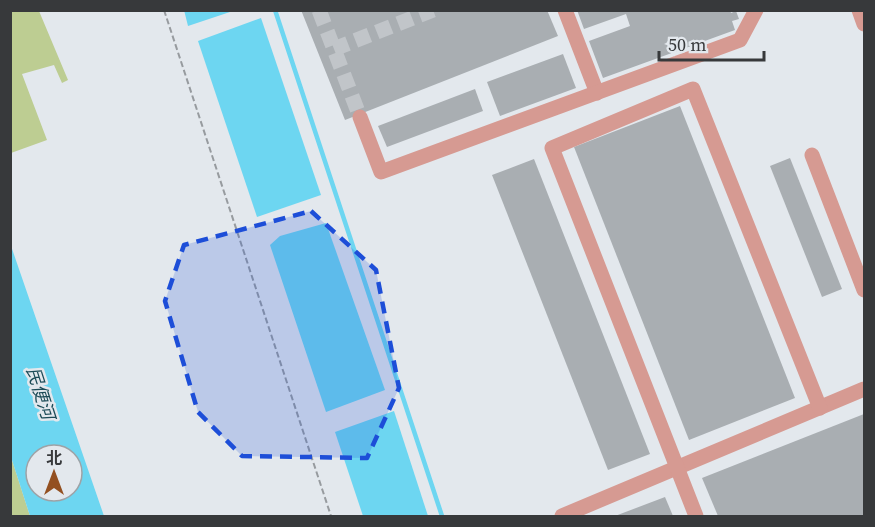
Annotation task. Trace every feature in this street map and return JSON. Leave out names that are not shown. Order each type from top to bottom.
[{"type":"street","points":[[565,10],[597,93]]},
{"type":"street","points":[[360,117],[381,172],[740,40],[756,10]]},
{"type":"street","points":[[859,10],[864,24]]},
{"type":"street","points":[[696,516],[552,148],[693,89],[820,408]]},
{"type":"street","points":[[812,155],[864,290]]},
{"type":"street","points":[[562,516],[864,389]]},
{"type":"path","points":[[165,10],[331,516]]},
{"type":"highlighted area","points":[[311,211],[376,270],[399,388],[367,458],[242,456],[198,412],[165,301],[184,245]]},
{"type":"green space","points":[[10,11],[39,11],[68,80],[62,83],[54,65],[22,74],[47,140],[11,153]]},
{"type":"green space","points":[[11,457],[30,516],[11,516]]},
{"type":"water","points":[[184,10],[233,10],[233,11],[188,26]]},
{"type":"water","points":[[261,18],[321,195],[257,217],[198,41]]},
{"type":"water","points":[[326,223],[385,390],[326,412],[270,245],[280,236]]},
{"type":"water","name":"民便河","points":[[10,243],[79,443],[24,443],[24,497],[11,457]]},
{"type":"water","points":[[394,411],[428,516],[363,516],[335,432]]},
{"type":"water","points":[[84,458],[104,516],[30,516],[26,503],[84,503]]},
{"type":"building","points":[[301,10],[547,10],[558,36],[345,120]]},
{"type":"building","points":[[577,10],[730,10],[731,13],[736,11],[739,19],[732,21],[735,30],[603,78],[589,41],[630,26],[626,14],[584,29]]},
{"type":"building","points":[[563,54],[576,88],[500,116],[487,82]]},
{"type":"building","points":[[475,89],[483,111],[387,147],[378,126]]},
{"type":"building","points":[[680,106],[795,398],[689,440],[574,147]]},
{"type":"building","points":[[790,158],[842,289],[822,297],[770,166]]},
{"type":"building","points":[[534,159],[650,454],[608,470],[492,175]]},
{"type":"building","points":[[864,414],[864,516],[718,516],[702,478]]},
{"type":"building","points":[[665,497],[673,516],[615,516]]},
{"type":"waterway","points":[[275,10],[442,516]]},
{"type":"tunnel","points":[[319,10],[360,117]]},
{"type":"tunnel","points":[[334,49],[433,10]]}]
